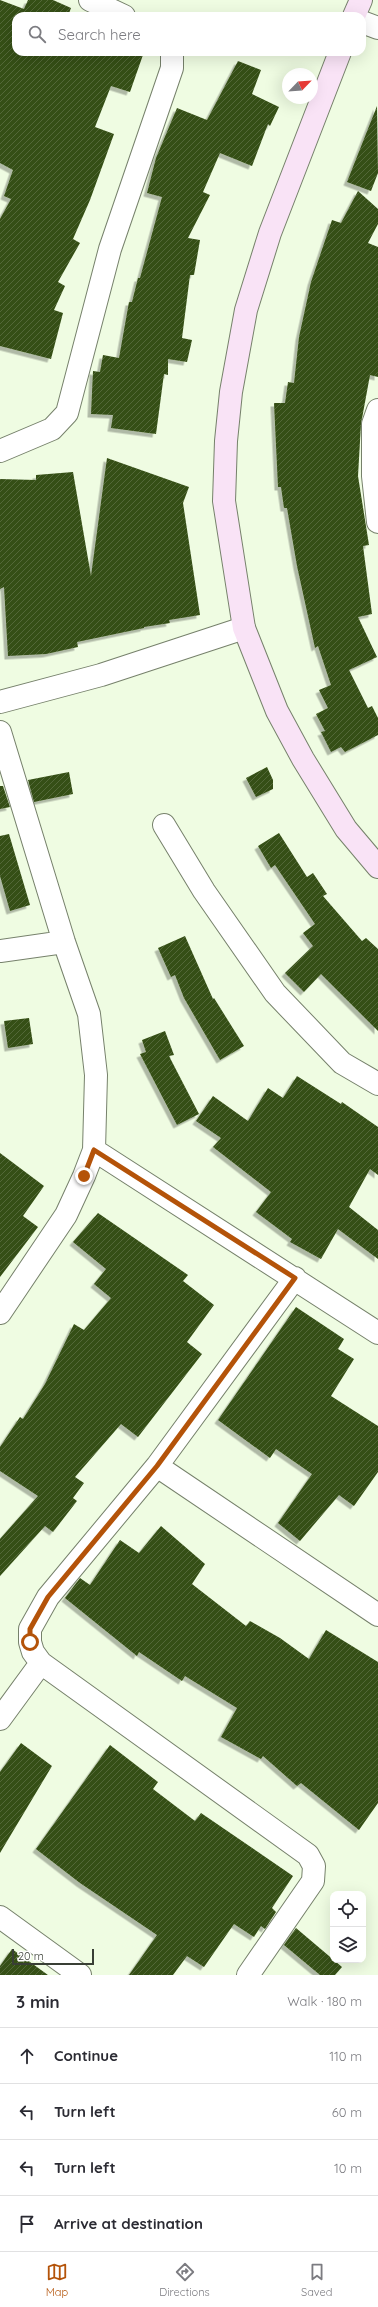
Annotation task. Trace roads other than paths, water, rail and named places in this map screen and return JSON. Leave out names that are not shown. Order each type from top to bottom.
[{"type":"street","points":[[90,0],[116,12]]},
{"type":"street","points":[[356,12],[361,0]]},
{"type":"street","points":[[366,24],[378,28]]},
{"type":"street","points":[[0,451],[52,429],[67,412],[110,249],[172,68],[172,56]]},
{"type":"street","points":[[338,56],[270,233],[246,310],[231,392],[226,441],[224,501],[244,628],[277,711],[303,759],[346,830],[378,866]]},
{"type":"street","points":[[378,410],[372,424],[373,476],[378,522]]},
{"type":"street","points":[[0,702],[101,675],[244,628]]},
{"type":"street","points":[[0,732],[64,942],[89,1014],[96,1074],[94,1150],[66,1215],[0,1313]]},
{"type":"street","points":[[164,825],[204,891],[275,993],[342,1063],[378,1084]]},
{"type":"street","points":[[0,951],[64,942]]},
{"type":"street","points":[[94,1150],[295,1278],[378,1333]]},
{"type":"street","points":[[248,1975],[313,1881],[314,1866],[308,1855],[41,1663],[33,1652],[30,1642],[30,1629],[48,1597],[157,1466],[295,1278]]},
{"type":"street","points":[[157,1466],[378,1615]]},
{"type":"street","points":[[0,1719],[41,1663]]},
{"type":"street","points":[[0,1917],[80,1975]]}]
